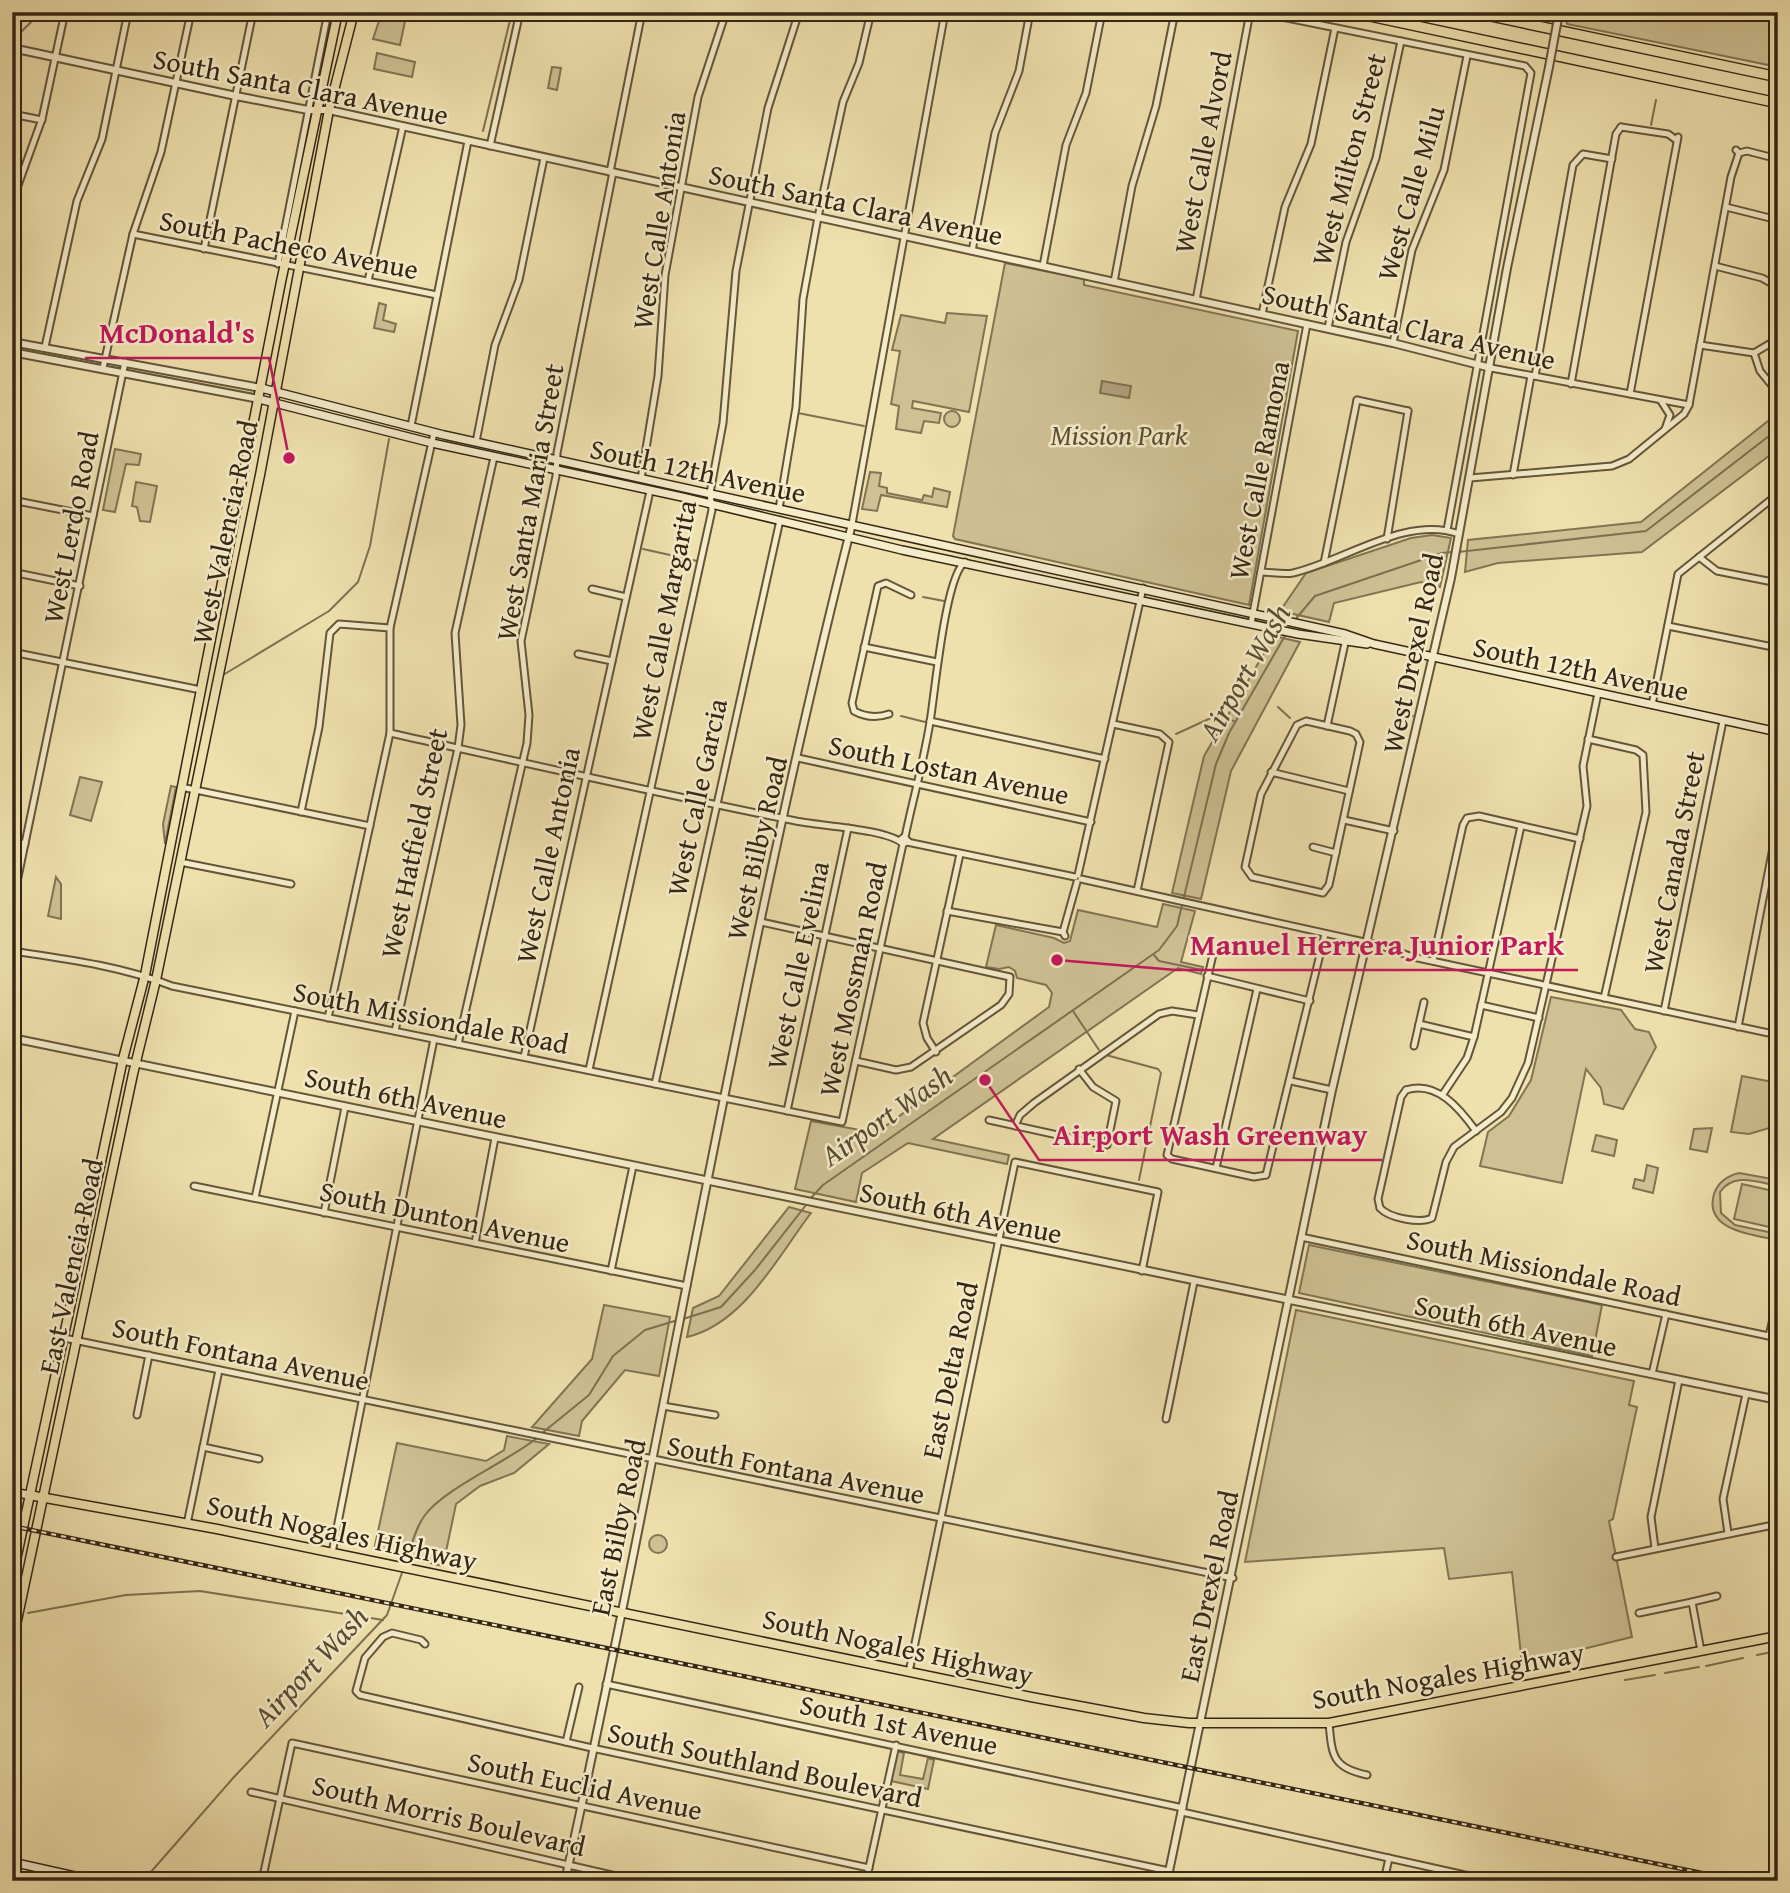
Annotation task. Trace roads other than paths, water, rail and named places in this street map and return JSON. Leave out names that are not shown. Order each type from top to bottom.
[{"type":"highway","points":[[1351,12],[1778,103]]},
{"type":"highway","points":[[1472,12],[1778,77]]},
{"type":"main road","name":"West Valencia Road","points":[[123,1059],[145,975],[232,542],[282,264],[338,12]]},
{"type":"main road","name":"West Valencia Road","points":[[136,1062],[156,980],[274,403],[330,110],[354,12]]},
{"type":"main road","name":"South 12th Avenue","points":[[261,388],[434,433],[1143,588],[1374,644],[1778,733]]},
{"type":"main road","name":"South 12th Avenue","points":[[259,399],[432,443],[780,520],[848,538],[966,561],[1298,634],[1345,643],[1374,644]]},
{"type":"main road","points":[[373,428],[377,422],[390,421]]},
{"type":"main road","points":[[232,542],[244,545]]},
{"type":"main road","points":[[947,558],[950,545]]},
{"type":"main road","points":[[201,691],[214,693]]},
{"type":"main road","name":"East Valencia Road","points":[[12,1579],[123,1059]]},
{"type":"main road","name":"East Valencia Road","points":[[12,1644],[136,1062]]},
{"type":"main road","points":[[90,1218],[102,1220]]},
{"type":"main road","name":"South Nogales Highway","points":[[12,1492],[187,1524],[1109,1712],[1199,1723],[1329,1723],[1778,1636]]},
{"type":"main road","points":[[12,1506],[22,1528]]},
{"type":"main road","points":[[12,1862],[97,1881]]},
{"type":"street","points":[[12,202],[42,120],[65,12]]},
{"type":"street","points":[[45,348],[77,201],[102,139],[128,12]]},
{"type":"street","points":[[103,368],[133,234],[161,152],[191,12]]},
{"type":"street","points":[[204,249],[253,12]]},
{"type":"street","name":"West Valencia Road","points":[[282,264],[328,12]]},
{"type":"street","points":[[490,146],[520,12]]},
{"type":"street","name":"West Santa Maria Street","points":[[458,1044],[522,761],[529,715],[521,641],[557,471],[642,12]]},
{"type":"street","name":"West Calle Antonia","points":[[641,479],[658,376],[664,275],[698,97],[726,12]]},
{"type":"street","name":"West Calle Margarita","points":[[589,1070],[713,505],[710,493],[723,423],[734,285],[773,89],[799,12]]},
{"type":"street","points":[[779,509],[796,407],[803,299],[818,217],[843,102],[859,63],[871,12]]},
{"type":"street","points":[[852,524],[945,12]]},
{"type":"street","points":[[972,251],[995,133],[1019,71],[1030,12]]},
{"type":"street","points":[[1043,266],[1066,145],[1086,93],[1102,12]]},
{"type":"street","points":[[1114,282],[1132,186],[1156,106],[1175,12]]},
{"type":"street","name":"West Calle Alvord","points":[[1196,300],[1250,12]]},
{"type":"street","points":[[1257,12],[1467,56]]},
{"type":"street","name":"West Drexel Road","points":[[1288,1299],[1332,1090],[1434,657],[1491,368],[1507,268],[1559,13]]},
{"type":"street","points":[[1262,314],[1285,207],[1313,134],[1335,28]]},
{"type":"street","name":"West Milton Street","points":[[1328,328],[1346,242],[1376,158],[1401,41]]},
{"type":"street","name":"South Santa Clara Avenue","points":[[12,48],[236,96],[308,110],[330,110],[1328,328],[1478,362],[1491,368],[1689,405]]},
{"type":"street","name":"West Drexel Road","points":[[1447,530],[1531,77],[1530,70],[1467,56]]},
{"type":"street","name":"West Calle Milu","points":[[1393,343],[1412,250],[1444,170],[1467,56]]},
{"type":"street","points":[[12,114],[42,120]]},
{"type":"street","points":[[1571,384],[1616,134],[1620,125],[1676,138],[1630,394]]},
{"type":"street","points":[[368,281],[402,126]]},
{"type":"street","points":[[411,426],[468,141]]},
{"type":"street","points":[[1470,478],[1612,466],[1629,459],[1681,418],[1689,405],[1734,161],[1738,152],[1747,151],[1778,159]]},
{"type":"street","points":[[1513,475],[1573,164],[1577,153],[1612,159]]},
{"type":"street","points":[[476,442],[496,344],[519,280],[544,158]]},
{"type":"street","points":[[1726,207],[1778,220]]},
{"type":"street","name":"South Pacheco Avenue","points":[[133,234],[437,295]]},
{"type":"street","points":[[1715,266],[1762,278],[1778,287]]},
{"type":"street","name":"West Calle Ramona","points":[[1251,624],[1307,324]]},
{"type":"street","points":[[1700,345],[1754,353],[1778,340]]},
{"type":"street","name":"South 12th Avenue","points":[[12,342],[261,388]]},
{"type":"street","name":"South 12th Avenue","points":[[12,352],[259,399]]},
{"type":"street","points":[[1754,353],[1760,370],[1778,393]]},
{"type":"street","name":"West Lerdo Road","points":[[12,906],[125,362]]},
{"type":"street","points":[[1324,563],[1356,397],[1411,409],[1387,539]]},
{"type":"street","points":[[1658,399],[1669,409],[1670,415],[1664,431]]},
{"type":"street","points":[[328,1017],[390,733],[390,628],[434,433]]},
{"type":"street","name":"West Hatfield Street","points":[[394,1031],[457,748],[461,725],[455,633],[494,457]]},
{"type":"street","name":"West Calle Antonia","points":[[524,1057],[650,491]]},
{"type":"street","points":[[1652,705],[1678,574],[1778,494]]},
{"type":"street","points":[[12,500],[93,516]]},
{"type":"street","name":"West Calle Garcia","points":[[655,1084],[780,520]]},
{"type":"street","name":"West Bilby Road","points":[[708,1182],[722,1097],[852,524]]},
{"type":"street","points":[[1261,572],[1290,573],[1415,531],[1447,530],[1459,534]]},
{"type":"street","points":[[935,556],[955,565],[956,574]]},
{"type":"street","points":[[1699,557],[1717,571],[1778,583]]},
{"type":"street","points":[[956,574],[966,561]]},
{"type":"street","points":[[12,572],[80,586]]},
{"type":"street","name":"West Mossman Road","points":[[842,1122],[917,784],[930,721],[937,662],[956,574]]},
{"type":"street","points":[[889,714],[879,717],[851,711],[852,703],[878,586],[886,583],[911,595]]},
{"type":"street","points":[[947,911],[1064,934],[1143,588]]},
{"type":"street","points":[[592,589],[626,597]]},
{"type":"street","points":[[301,812],[319,727],[329,636],[335,626],[343,624],[390,628]]},
{"type":"street","points":[[1668,626],[1778,648]]},
{"type":"street","points":[[1327,726],[1345,643]]},
{"type":"street","points":[[864,647],[937,662]]},
{"type":"street","points":[[12,652],[201,691]]},
{"type":"street","points":[[578,654],[612,661]]},
{"type":"street","points":[[1476,1131],[1462,1111],[1443,1094],[1404,1088],[1377,1210],[1432,1222],[1449,1155],[1457,1144],[1490,1122],[1512,1098],[1528,1063],[1588,800],[1583,766],[1598,693]]},
{"type":"street","points":[[930,721],[1105,759]]},
{"type":"street","points":[[1306,721],[1327,726],[1350,730],[1360,737],[1326,892],[1252,877],[1245,873],[1245,861],[1261,794],[1271,772],[1297,725],[1306,721]]},
{"type":"street","name":"West Canada Street","points":[[1664,1011],[1723,721]]},
{"type":"street","points":[[1113,724],[1170,738],[1137,891]]},
{"type":"street","points":[[390,733],[784,819],[848,828],[1171,898],[1433,961],[1778,1035]]},
{"type":"street","points":[[1588,739],[1636,750],[1643,757],[1653,758]]},
{"type":"street","points":[[1604,998],[1646,812],[1643,757]]},
{"type":"street","name":"South Lostan Avenue","points":[[798,758],[1091,822]]},
{"type":"street","points":[[1271,772],[1349,790]]},
{"type":"street","points":[[181,787],[370,826]]},
{"type":"street","points":[[26,789],[37,791]]},
{"type":"street","points":[[1433,961],[1463,825],[1468,816],[1479,816],[1580,839]]},
{"type":"street","points":[[1343,820],[1394,831]]},
{"type":"street","points":[[1738,1027],[1778,822]]},
{"type":"street","points":[[1443,1094],[1467,1058],[1474,1037],[1521,826]]},
{"type":"street","name":"West Calle Evelina","points":[[787,1111],[848,828]]},
{"type":"street","points":[[12,841],[25,844]]},
{"type":"street","points":[[1313,848],[1336,853]]},
{"type":"street","points":[[936,1052],[927,1038],[923,1023],[960,854]]},
{"type":"street","points":[[180,862],[292,884]]},
{"type":"street","points":[[761,922],[1010,975],[1009,994],[1002,1005],[936,1052],[904,1070],[856,1061]]},
{"type":"street","points":[[1214,950],[1167,1154],[1172,1159],[1254,1177],[1267,1176],[1325,934]]},
{"type":"street","name":"South Missiondale Road","points":[[12,951],[145,975],[156,980],[295,1011],[842,1122]]},
{"type":"street","points":[[1207,976],[1310,1001]]},
{"type":"street","points":[[1216,1168],[1257,989]]},
{"type":"street","points":[[1414,1046],[1424,1002]]},
{"type":"street","points":[[1480,1005],[1539,1018]]},
{"type":"street","points":[[255,1198],[295,1011]]},
{"type":"street","points":[[1014,1126],[1020,1115],[1079,1069],[1160,1014],[1172,1012],[1198,1015]]},
{"type":"street","points":[[1419,1024],[1474,1037]]},
{"type":"street","name":"South 6th Avenue","points":[[12,1038],[1778,1400]]},
{"type":"street","points":[[331,1553],[434,1039]]},
{"type":"street","points":[[989,1120],[1106,1144],[1117,1101],[1093,1087],[1079,1069]]},
{"type":"street","points":[[1291,1081],[1332,1090]]},
{"type":"street","points":[[324,1213],[345,1107]]},
{"type":"street","points":[[475,1243],[495,1138]]},
{"type":"street","name":"East Delta Road","points":[[909,1672],[1014,1162],[1158,1192],[1142,1271]]},
{"type":"street","points":[[611,1271],[633,1166]]},
{"type":"street","name":"East Bilby Road","points":[[565,1881],[708,1182]]},
{"type":"street","name":"South Dunton Avenue","points":[[194,1186],[687,1286]]},
{"type":"street","name":"South Missiondale Road","points":[[1301,1237],[1778,1338]]},
{"type":"street","points":[[1166,1419],[1194,1282]]},
{"type":"street","points":[[1769,1336],[1778,1297]]},
{"type":"street","name":"East Drexel Road","points":[[1167,1881],[1199,1723],[1233,1578],[1288,1299]]},
{"type":"street","points":[[1652,1374],[1666,1314]]},
{"type":"street","name":"South Fontana Avenue","points":[[64,1339],[1233,1578]]},
{"type":"street","points":[[137,1415],[149,1355]]},
{"type":"street","points":[[187,1524],[219,1370]]},
{"type":"street","points":[[1655,1548],[1651,1517],[1679,1380]]},
{"type":"street","points":[[1728,1533],[1723,1499],[1746,1394]]},
{"type":"street","points":[[663,1406],[715,1416]]},
{"type":"street","points":[[203,1447],[259,1459]]},
{"type":"street","points":[[1616,1557],[1778,1524]]},
{"type":"street","points":[[1639,1613],[1717,1596]]},
{"type":"street","points":[[1692,1602],[1701,1651]]},
{"type":"street","name":"South Southland Boulevard","points":[[425,1644],[421,1640],[389,1634],[365,1658],[356,1690],[360,1695],[592,1748],[1169,1871]]},
{"type":"street","name":"South 1st Avenue","points":[[606,1684],[896,1745],[1466,1878],[1492,1881]]},
{"type":"street","points":[[566,1742],[579,1687]]},
{"type":"street","points":[[1329,1723],[1333,1755],[1347,1771],[1367,1775]]},
{"type":"street","name":"South Euclid Avenue","points":[[281,1799],[292,1743],[869,1868]]},
{"type":"street","points":[[866,1881],[896,1745]]},
{"type":"street","name":"South Morris Boulevard","points":[[251,1793],[569,1863],[638,1881]]},
{"type":"street","points":[[262,1881],[281,1799]]},
{"type":"street","points":[[1384,1881],[1389,1858]]},
{"type":"waterway","points":[[12,41],[41,12]]},
{"type":"waterway","points":[[483,131],[512,12]]},
{"type":"waterway","points":[[1651,125],[1656,100]]},
{"type":"waterway","points":[[798,413],[864,426]]},
{"type":"waterway","name":"Airport Wash","points":[[1458,552],[1646,531],[1778,429]]},
{"type":"waterway","points":[[223,675],[329,611],[358,582],[370,546],[389,439]]},
{"type":"waterway","points":[[643,549],[697,561]]},
{"type":"waterway","name":"Airport Wash","points":[[1294,621],[1315,596],[1442,553],[1452,552]]},
{"type":"waterway","points":[[923,597],[944,601]]},
{"type":"waterway","name":"Airport Wash","points":[[809,1200],[823,1185],[1159,950],[1177,926],[1216,764],[1229,733],[1286,634]]},
{"type":"waterway","points":[[1278,707],[1290,718]]},
{"type":"waterway","points":[[1403,713],[1413,716]]},
{"type":"waterway","points":[[901,716],[925,722]]},
{"type":"waterway","points":[[1176,734],[1213,717],[1234,721]]},
{"type":"waterway","points":[[1154,955],[1159,961],[1202,970]]},
{"type":"waterway","points":[[1073,1011],[1099,1050]]},
{"type":"waterway","points":[[1106,1055],[1158,1069],[1161,1073],[1139,1180]]},
{"type":"waterway","name":"Airport Wash","points":[[683,1319],[721,1307],[755,1270],[806,1205]]},
{"type":"waterway","name":"Airport Wash","points":[[541,1434],[589,1395],[613,1356],[645,1330],[678,1320]]},
{"type":"waterway","name":"Airport Wash","points":[[405,1565],[418,1526],[434,1505],[537,1438]]},
{"type":"waterway","name":"Airport Wash","points":[[143,1881],[234,1777],[387,1615],[403,1570]]},
{"type":"waterway","points":[[28,1613],[126,1595],[200,1591],[383,1620]]},
{"type":"waterway","points":[[1757,1655],[1777,1651]]},
{"type":"waterway","points":[[1706,1666],[1743,1658]]},
{"type":"waterway","points":[[1665,1673],[1699,1667]]},
{"type":"waterway","points":[[1625,1680],[1655,1675]]},
{"type":"waterway","points":[[1632,1881],[1634,1877],[1645,1881]]},
{"type":"railway","points":[[12,1526],[1741,1881]]},
{"type":"place","name":"McDonald's","points":[[289,458]]},
{"type":"place","name":"Manuel Herrera Junior Park","points":[[1057,960]]},
{"type":"place","name":"Airport Wash Greenway","points":[[985,1080]]},
{"type":"park label","name":"Mission Park","points":[[1119,434]]}]
